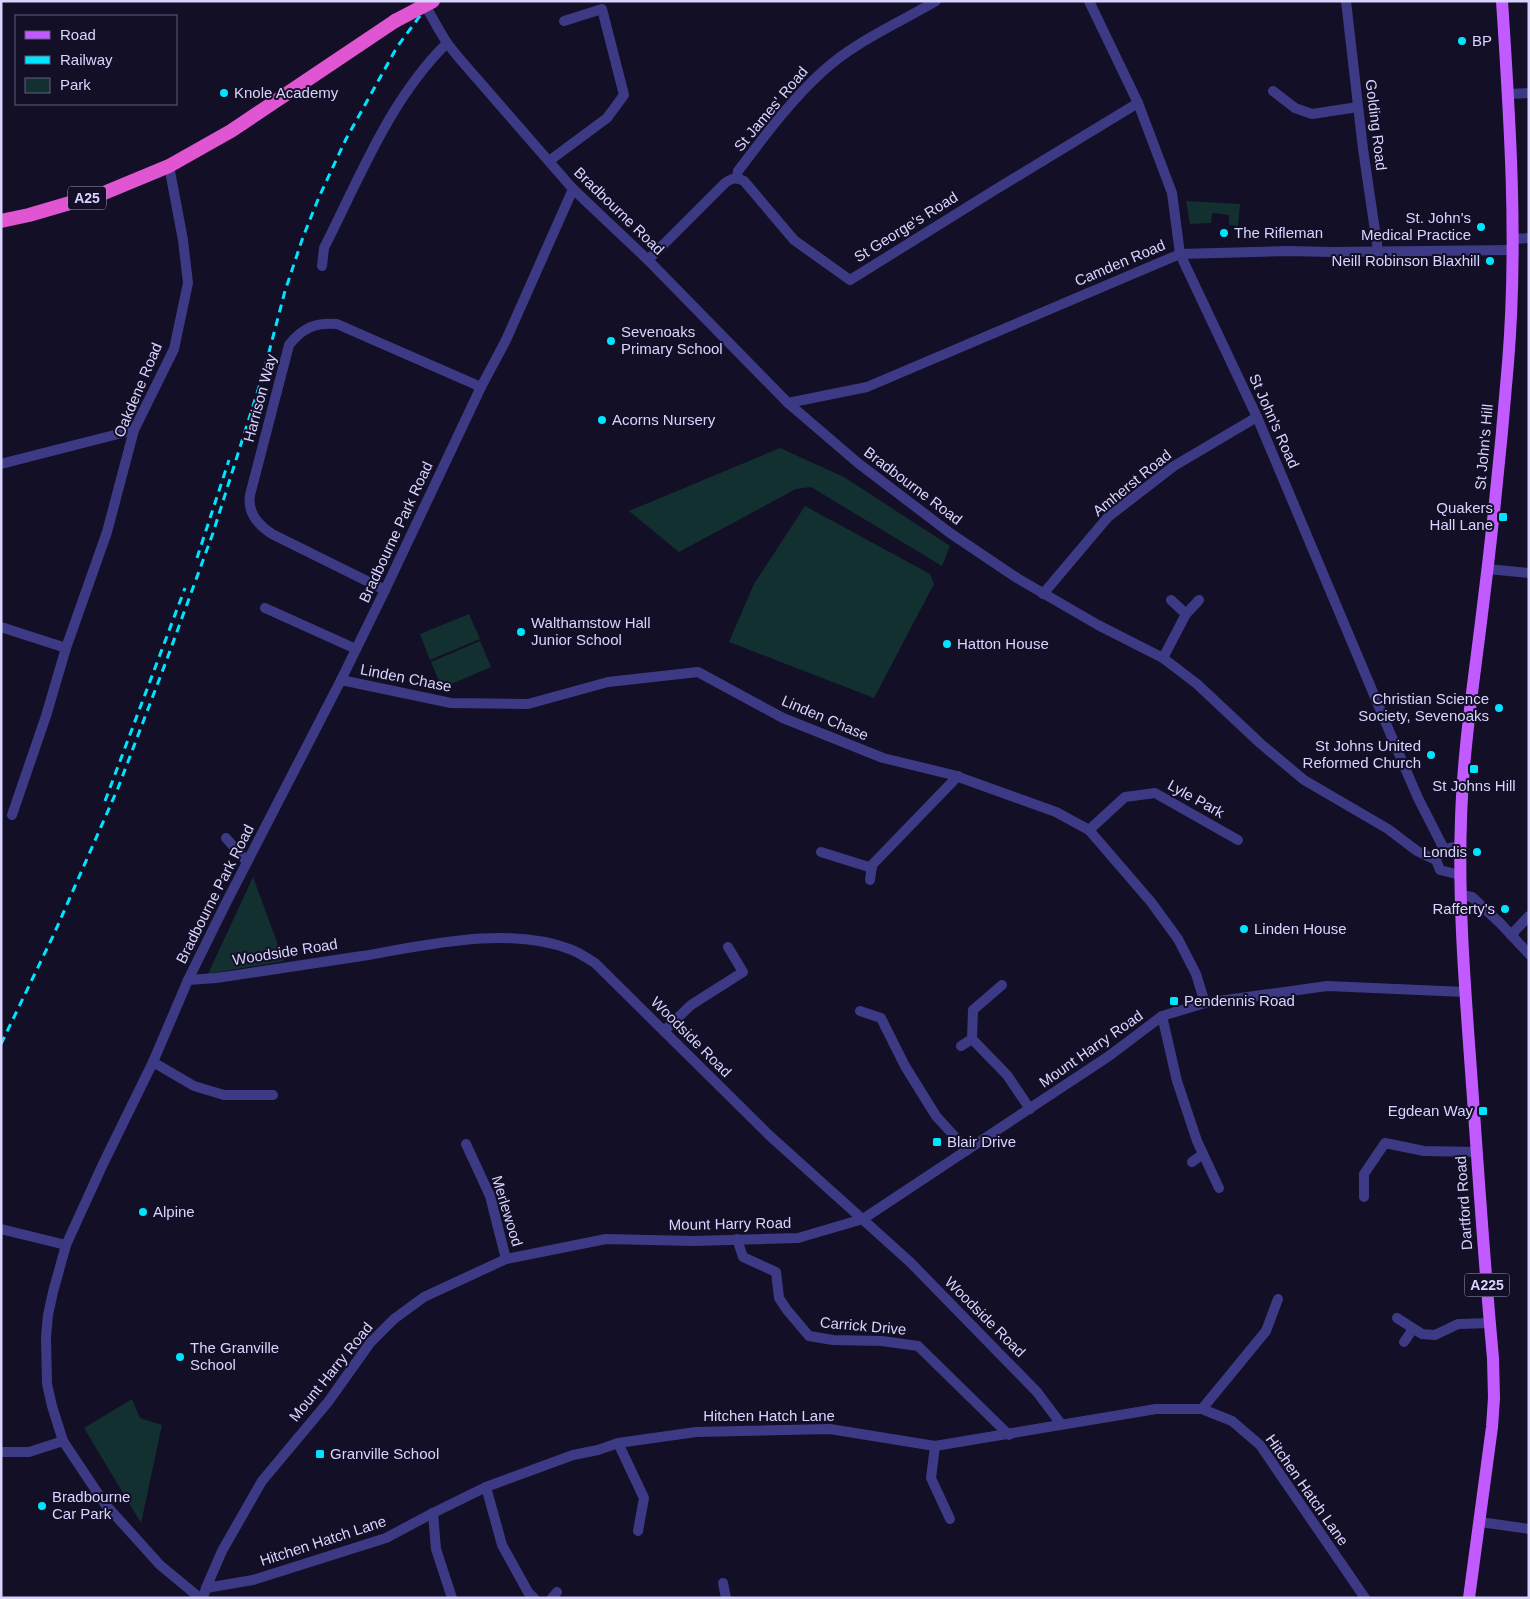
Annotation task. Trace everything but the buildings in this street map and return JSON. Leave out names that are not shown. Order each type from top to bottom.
[{"type":"highway","name":"A25","points":[[1,221],[29,216],[104,193],[169,166],[231,131],[394,22],[429,3]]},
{"type":"main road","name":"St John's Hill","points":[[1461,895],[1461,820],[1466,752],[1488,569],[1508,360],[1512,244],[1508,94],[1502,1]]},
{"type":"main road","name":"Dartford Road","points":[[1461,895],[1477,1152],[1493,1358],[1494,1398],[1492,1427],[1469,1598]]},
{"type":"street","name":"St James' Road","points":[[737,178],[738,172],[793,101],[823,71],[865,40],[936,1]]},
{"type":"street","name":"St John's Road","points":[[1090,1],[1138,103],[1172,193],[1180,254],[1257,417],[1396,747],[1444,849]]},
{"type":"street","name":"Golding Road","points":[[1346,1],[1358,108],[1378,252]]},
{"type":"street","name":"Bradbourne Road","points":[[429,3],[438,28],[447,43],[573,189],[648,260],[788,403],[858,464],[950,533],[1043,594],[1163,658],[1197,684],[1261,744],[1304,780],[1388,829],[1417,851],[1436,860],[1440,870],[1460,875]]},
{"type":"street","points":[[549,161],[607,118],[624,95],[602,9],[564,21]]},
{"type":"street","points":[[322,266],[324,248],[391,115],[428,62],[447,43]]},
{"type":"street","points":[[1273,90],[1295,108],[1312,114],[1358,108]]},
{"type":"street","points":[[1508,94],[1529,93]]},
{"type":"street","name":"St George's Road","points":[[737,178],[744,181],[794,240],[850,280],[1138,103]]},
{"type":"street","name":"Oakdene Road","points":[[12,815],[46,716],[66,648],[107,532],[134,430],[174,349],[188,283],[183,240],[169,166]]},
{"type":"street","points":[[648,260],[725,183],[737,178]]},
{"type":"street","name":"Bradbourne Park Road","points":[[203,1595],[160,1565],[105,1504],[63,1440],[47,1384],[46,1359],[48,1315],[66,1245],[153,1062],[188,980],[386,590],[481,387],[506,340],[573,189]]},
{"type":"street","name":"Camden Road","points":[[788,403],[867,387],[1180,254],[1288,251],[1378,252],[1512,244],[1529,238]]},
{"type":"street","name":"Harrison Way","points":[[386,590],[272,534],[260,525],[251,510],[250,495],[289,345],[307,327],[322,323],[337,324],[481,387]]},
{"type":"street","name":"Amherst Road","points":[[1043,594],[1108,517],[1174,466],[1257,417]]},
{"type":"street","points":[[1,464],[134,430]]},
{"type":"street","points":[[1488,569],[1529,573]]},
{"type":"street","points":[[1171,600],[1186,614]]},
{"type":"street","points":[[1163,658],[1186,614],[1198,600]]},
{"type":"street","points":[[265,608],[356,649]]},
{"type":"street","points":[[1,626],[66,648]]},
{"type":"street","name":"Linden Chase","points":[[341,680],[451,703],[528,704],[608,682],[698,672],[792,722],[883,758],[958,776],[1056,812],[1089,830],[1151,902],[1178,940],[1196,974],[1205,1004]]},
{"type":"street","points":[[870,880],[872,865],[958,776]]},
{"type":"street","name":"Lyle Park","points":[[1089,830],[1125,797],[1155,793],[1238,840]]},
{"type":"street","points":[[226,838],[247,862]]},
{"type":"street","points":[[1436,860],[1438,854],[1444,849],[1461,846]]},
{"type":"street","points":[[821,852],[872,868]]},
{"type":"street","points":[[1461,895],[1472,897],[1529,954]]},
{"type":"street","points":[[1511,934],[1529,916]]},
{"type":"street","name":"Woodside Road","points":[[188,980],[216,978],[434,944],[487,938],[521,939],[563,946],[574,950],[595,963],[770,1136],[916,1269],[1031,1385],[1061,1424]]},
{"type":"street","points":[[664,1031],[691,1005],[743,972],[728,947]]},
{"type":"street","points":[[1002,986],[973,1010],[972,1039],[1007,1075],[1030,1109]]},
{"type":"street","name":"Mount Harry Road","points":[[203,1595],[222,1550],[262,1481],[328,1402],[370,1343],[394,1319],[424,1297],[506,1259],[606,1239],[694,1241],[798,1238],[863,1219],[1109,1056],[1162,1016],[1205,1004],[1327,986],[1466,992]]},
{"type":"street","points":[[860,1011],[881,1018],[905,1066],[936,1116],[967,1150]]},
{"type":"street","points":[[1162,1016],[1177,1081],[1197,1141],[1219,1188]]},
{"type":"street","points":[[961,1046],[972,1039]]},
{"type":"street","points":[[153,1062],[194,1086],[224,1095],[273,1095]]},
{"type":"street","points":[[1364,1197],[1364,1174],[1385,1143],[1424,1151],[1477,1152]]},
{"type":"street","name":"Merlewood","points":[[466,1144],[490,1196],[506,1259]]},
{"type":"street","points":[[1192,1162],[1204,1154]]},
{"type":"street","points":[[1,1229],[66,1245]]},
{"type":"street","name":"Carrick Drive","points":[[736,1239],[742,1257],[776,1272],[779,1298],[786,1310],[809,1336],[833,1340],[882,1341],[918,1346],[1009,1435]]},
{"type":"street","points":[[1202,1409],[1266,1331],[1278,1299]]},
{"type":"street","points":[[1398,1318],[1422,1334],[1435,1335],[1458,1324],[1490,1323]]},
{"type":"street","points":[[1404,1342],[1413,1329]]},
{"type":"street","name":"Hitchen Hatch Lane","points":[[203,1595],[386,1538],[433,1512],[486,1487],[573,1455],[618,1443],[696,1432],[830,1429],[935,1446],[1156,1409],[1202,1409],[1232,1421],[1260,1445],[1364,1597]]},
{"type":"street","points":[[1,1452],[29,1452],[63,1440]]},
{"type":"street","points":[[618,1443],[644,1498],[638,1531]]},
{"type":"street","points":[[935,1446],[931,1478],[950,1519]]},
{"type":"street","points":[[486,1487],[502,1545],[528,1592],[534,1598]]},
{"type":"street","points":[[433,1512],[436,1549],[452,1598]]},
{"type":"street","points":[[1480,1522],[1529,1528]]},
{"type":"street","points":[[723,1583],[726,1598]]},
{"type":"green space","points":[[1186,201],[1240,204],[1238,226],[1229,225],[1229,215],[1212,213],[1211,223],[1190,224]]},
{"type":"green space","points":[[780,448],[844,477],[950,546],[942,566],[811,487],[796,489],[679,552],[629,511]]},
{"type":"green space","points":[[805,506],[930,574],[934,584],[874,698],[729,642],[754,584]]},
{"type":"green space","points":[[469,614],[480,639],[430,660],[420,634]]},
{"type":"green space","points":[[480,641],[491,667],[442,688],[431,662]]},
{"type":"green space","points":[[253,877],[284,961],[208,974]]},
{"type":"green space","points":[[132,1399],[140,1418],[162,1425],[141,1523],[84,1428]]},
{"type":"railway","points":[[1,1044],[54,934],[118,788],[167,659],[213,533],[264,371],[285,291],[319,197],[346,139],[397,47],[431,1]]},
{"type":"railway","points":[[197,558],[229,460]]},
{"type":"railway","points":[[105,801],[185,588]]},
{"type":"place","name":"BP","points":[[1462,41]]},
{"type":"place","name":"Knole Academy","points":[[224,93]]},
{"type":"place","name":"St. John's Medical Practice","points":[[1481,227]]},
{"type":"place","name":"The Rifleman","points":[[1224,233]]},
{"type":"place","name":"Neill Robinson Blaxhill","points":[[1490,261]]},
{"type":"place","name":"Sevenoaks Primary School","points":[[611,341]]},
{"type":"place","name":"Acorns Nursery","points":[[602,420]]},
{"type":"place","name":"Quakers Hall Lane","points":[[1503,517]]},
{"type":"place","name":"Walthamstow Hall Junior School","points":[[521,632]]},
{"type":"place","name":"Hatton House","points":[[947,644]]},
{"type":"place","name":"Christian Science Society, Sevenoaks","points":[[1499,708]]},
{"type":"place","name":"St Johns United Reformed Church","points":[[1431,755]]},
{"type":"place","name":"St Johns Hill","points":[[1474,769]]},
{"type":"place","name":"Londis","points":[[1477,852]]},
{"type":"place","name":"Rafferty's","points":[[1505,909]]},
{"type":"place","name":"Linden House","points":[[1244,929]]},
{"type":"place","name":"Pendennis Road","points":[[1174,1001]]},
{"type":"place","name":"Egdean Way","points":[[1483,1111]]},
{"type":"place","name":"Blair Drive","points":[[937,1142]]},
{"type":"place","name":"Alpine","points":[[143,1212]]},
{"type":"place","name":"The Granville School","points":[[180,1357]]},
{"type":"place","name":"Granville School","points":[[320,1454]]},
{"type":"place","name":"Bradbourne Car Park","points":[[42,1506]]}]
